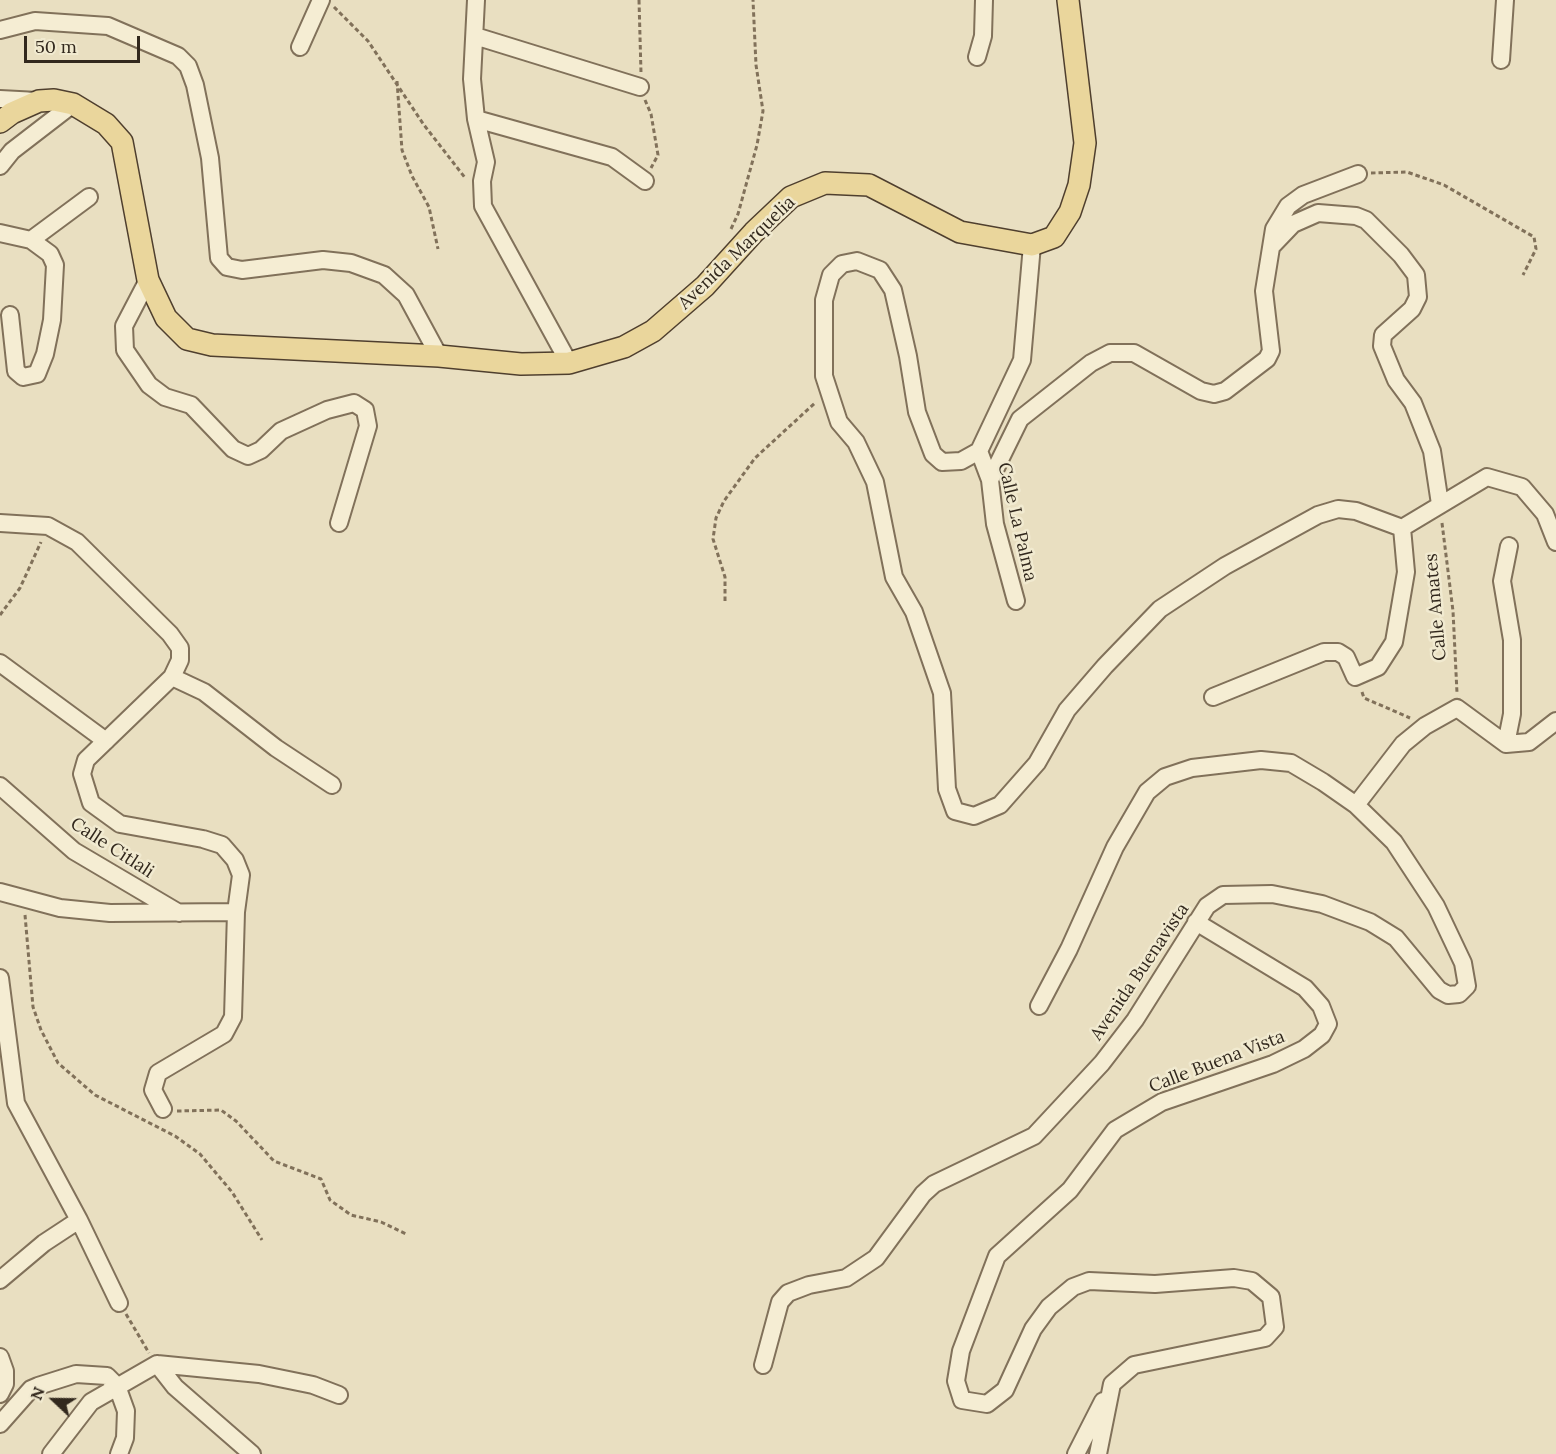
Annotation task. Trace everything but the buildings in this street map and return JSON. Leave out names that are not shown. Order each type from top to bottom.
[{"type":"main road","points":[[1032,245],[1054,237],[1070,212],[1079,185],[1084,143],[1068,0]]},
{"type":"main road","points":[[0,122],[55,102]]},
{"type":"main road","name":"Avenida Marquelia","points":[[55,102],[106,124],[122,142],[148,280],[166,318],[187,339],[212,345],[439,356],[520,364],[569,363],[624,347],[653,331],[705,286],[754,232],[791,197],[825,183],[869,185],[960,232],[1032,245]]},
{"type":"street","points":[[476,0],[472,79],[476,119],[486,162],[482,181],[483,206],[569,363]]},
{"type":"street","points":[[977,57],[983,36],[984,0]]},
{"type":"street","points":[[1501,60],[1505,0]]},
{"type":"street","points":[[300,46],[328,4]]},
{"type":"street","points":[[0,30],[35,21],[108,26],[178,56],[188,66],[195,85],[210,158],[219,258],[227,267],[242,270],[323,260],[351,263],[384,275],[406,295],[439,356]]},
{"type":"street","points":[[475,36],[640,87]]},
{"type":"street","points":[[0,99],[55,102]]},
{"type":"street","points":[[0,166],[55,102]]},
{"type":"street","points":[[476,119],[612,157],[645,181]]},
{"type":"street","points":[[990,480],[1020,419],[1091,363],[1110,353],[1134,353],[1201,391],[1214,394],[1225,391],[1267,359],[1271,351],[1264,291],[1274,229],[1288,206],[1303,195],[1358,174]]},
{"type":"street","points":[[31,240],[89,198]]},
{"type":"street","points":[[1270,248],[1293,224],[1318,213],[1356,216],[1366,220],[1401,255],[1416,274],[1418,297],[1413,309],[1383,335],[1382,346],[1396,380],[1413,403],[1432,451],[1440,504]]},
{"type":"street","points":[[0,233],[31,240],[50,254],[55,266],[52,320],[45,354],[37,374],[23,377],[16,371],[10,315]]},
{"type":"street","points":[[1032,245],[1022,360],[979,451],[961,461],[942,462],[933,454],[917,412],[908,356],[893,290],[880,270],[857,261],[842,264],[831,275],[824,300],[824,376],[839,422],[856,442],[875,482],[894,577],[914,612],[942,693],[947,789],[955,811],[974,816],[1000,805],[1037,763],[1067,710],[1105,666],[1160,609],[1225,566],[1318,515],[1338,508],[1402,528]]},
{"type":"street","points":[[148,280],[124,326],[125,350],[149,385],[165,397],[191,405],[233,450],[248,456],[261,450],[281,431],[327,410],[354,403],[365,410],[368,426],[339,523]]},
{"type":"street","name":"Calle La Palma","points":[[979,451],[990,480],[995,524],[1016,601]]},
{"type":"street","points":[[1402,528],[1487,477],[1522,487],[1545,513],[1556,542]]},
{"type":"street","points":[[0,523],[48,526],[77,542],[170,634],[180,648],[180,660],[172,677],[86,760],[82,774],[91,803],[120,825],[203,839],[222,845],[235,860],[241,875],[236,912],[233,1017],[224,1034],[158,1073],[153,1090],[163,1109]]},
{"type":"street","points":[[1213,697],[1324,651],[1338,652],[1346,657],[1355,677],[1378,668],[1394,642],[1406,572],[1402,528]]},
{"type":"street","points":[[1506,744],[1512,714],[1512,640],[1502,581],[1509,546]]},
{"type":"street","points":[[0,663],[106,741]]},
{"type":"street","points":[[172,677],[204,692],[276,748],[332,786]]},
{"type":"street","points":[[1038,1006],[1069,949],[1115,847],[1147,792],[1166,777],[1192,768],[1261,760],[1291,763],[1356,805],[1403,744],[1425,726],[1457,708],[1506,744],[1529,742],[1556,721]]},
{"type":"street","name":"Calle Citlali","points":[[0,786],[74,851],[180,914]]},
{"type":"street","name":"Avenida Buenavista","points":[[763,1365],[780,1302],[788,1293],[809,1285],[846,1278],[876,1258],[923,1194],[934,1184],[1034,1136],[1102,1063],[1135,1020],[1207,906],[1223,895],[1272,894],[1322,904],[1370,922],[1396,938],[1439,990],[1448,994],[1459,994],[1467,986],[1463,963],[1436,906],[1394,842],[1356,805]]},
{"type":"street","points":[[0,892],[60,908],[110,913],[236,912]]},
{"type":"street","name":"Calle Buena Vista","points":[[1112,1384],[1134,1365],[1265,1338],[1275,1327],[1271,1297],[1252,1281],[1234,1278],[1155,1284],[1089,1281],[1073,1287],[1049,1307],[1033,1329],[1005,1390],[987,1404],[962,1400],[956,1381],[961,1351],[997,1256],[1070,1190],[1115,1130],[1162,1102],[1273,1064],[1304,1049],[1322,1035],[1328,1024],[1321,1006],[1305,988],[1196,922]]},
{"type":"street","points":[[0,978],[16,1103],[79,1220],[119,1303]]},
{"type":"street","points":[[0,1280],[45,1243],[79,1220]]},
{"type":"street","points":[[0,1357],[5,1371],[5,1384],[0,1394]]},
{"type":"street","points":[[157,1364],[175,1387],[252,1454]]},
{"type":"street","points":[[51,1454],[91,1402],[157,1364],[259,1374],[313,1385],[339,1395]]},
{"type":"street","points":[[0,1424],[32,1389],[38,1386],[76,1374],[107,1376],[117,1386],[126,1411],[125,1438],[119,1454]]},
{"type":"street","points":[[1077,1454],[1112,1384]]},
{"type":"street","points":[[1098,1454],[1112,1384]]},
{"type":"path","points":[[639,0],[642,39],[640,87],[651,114],[658,154],[645,181]]},
{"type":"path","points":[[728,235],[738,214],[763,111],[756,64],[753,0]]},
{"type":"path","points":[[328,4],[368,41],[397,81],[424,125],[460,169],[483,206]]},
{"type":"path","points":[[397,81],[402,150],[412,176],[429,207],[438,249]]},
{"type":"path","points":[[1358,174],[1407,172],[1444,185],[1525,231],[1534,237],[1536,249],[1522,275]]},
{"type":"path","points":[[725,601],[725,577],[713,539],[716,518],[724,501],[755,458],[829,390]]},
{"type":"path","name":"Calle Amates","points":[[1440,504],[1453,611],[1457,708]]},
{"type":"path","points":[[0,615],[20,588],[48,526]]},
{"type":"path","points":[[1355,677],[1364,698],[1425,726]]},
{"type":"path","points":[[24,898],[33,1007],[41,1030],[58,1063],[95,1095],[175,1136],[200,1154],[232,1192],[262,1240]]},
{"type":"path","points":[[163,1109],[186,1112],[221,1110],[236,1121],[274,1161],[321,1179],[330,1200],[351,1215],[381,1222],[406,1234]]},
{"type":"path","points":[[119,1303],[157,1364]]}]
